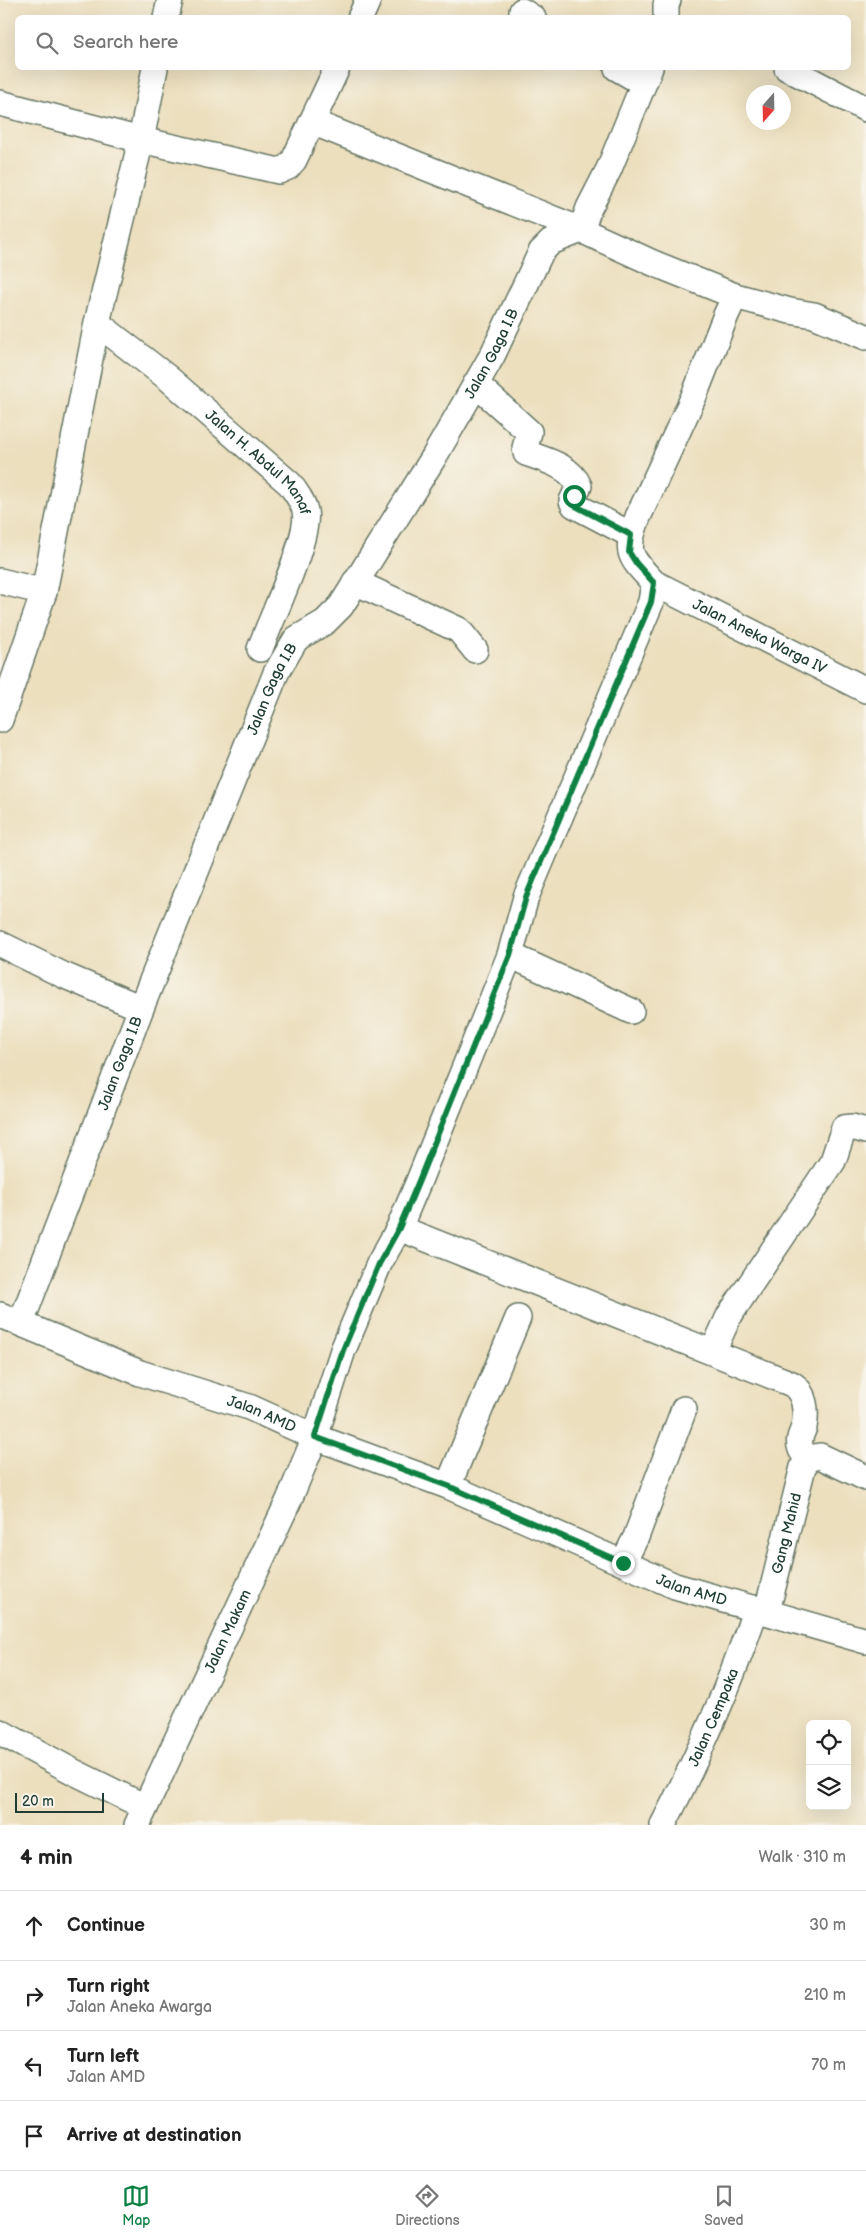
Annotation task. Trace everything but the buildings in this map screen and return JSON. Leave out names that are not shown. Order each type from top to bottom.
[{"type":"street","points":[[167,15],[170,0]]},
{"type":"street","points":[[361,15],[368,0]]},
{"type":"street","points":[[666,15],[668,0]]},
{"type":"street","points":[[0,720],[44,592],[97,323],[141,140],[155,70]]},
{"type":"street","points":[[0,103],[141,140],[279,171],[288,168],[294,160],[336,70]]},
{"type":"street","points":[[581,230],[589,208],[612,160],[646,75],[625,70]]},
{"type":"street","points":[[791,70],[866,109]]},
{"type":"street","points":[[312,122],[581,230],[653,263],[735,296],[790,311],[814,315],[866,337]]},
{"type":"street","name":"Jalan Gaga I.B","points":[[10,1319],[141,1008],[280,667],[296,639],[326,622],[341,606],[434,457],[492,356],[541,252],[551,242],[581,230]]},
{"type":"street","points":[[654,583],[629,552],[631,535],[694,396],[735,296]]},
{"type":"street","name":"Jalan H. Abdul Manaf","points":[[97,323],[168,378],[290,484],[301,500],[306,512],[304,534],[260,648]]},
{"type":"street","points":[[476,384],[529,432],[525,448],[526,453],[564,468],[576,479],[579,486],[572,501],[574,505],[631,535]]},
{"type":"street","points":[[0,580],[44,592]]},
{"type":"street","points":[[355,582],[459,630],[475,650]]},
{"type":"street","name":"Jalan Aneka Warga IV","points":[[654,583],[866,690]]},
{"type":"street","name":"Jalan Makam","points":[[141,1816],[290,1500],[315,1437],[343,1350],[379,1264],[399,1228],[510,955],[526,897],[651,602],[654,583]]},
{"type":"street","points":[[0,944],[62,975],[141,1008]]},
{"type":"street","points":[[510,955],[631,1011]]},
{"type":"street","points":[[714,1351],[730,1316],[833,1161],[844,1128],[852,1126],[866,1131]]},
{"type":"street","points":[[399,1228],[714,1351],[800,1389],[804,1396],[804,1425],[800,1438],[802,1453],[809,1458],[820,1456],[866,1478]]},
{"type":"street","points":[[448,1486],[518,1318]]},
{"type":"street","name":"Jalan AMD","points":[[10,1319],[140,1373],[249,1407],[315,1437],[448,1486],[675,1586],[866,1641]]},
{"type":"street","points":[[623,1563],[636,1536],[684,1409]]},
{"type":"street","name":"Gang Mahid","points":[[762,1610],[803,1467],[809,1458]]},
{"type":"street","name":"Jalan Cempaka","points":[[663,1825],[704,1741],[744,1646],[762,1610]]},
{"type":"street","points":[[0,1732],[72,1771],[141,1816]]},
{"type":"route","points":[[574,496],[572,501],[574,505],[631,535],[629,552],[654,583],[651,602],[592,746],[526,897],[510,955],[418,1183],[399,1228],[379,1264],[343,1350],[315,1437],[448,1486],[511,1512],[623,1563]]}]
